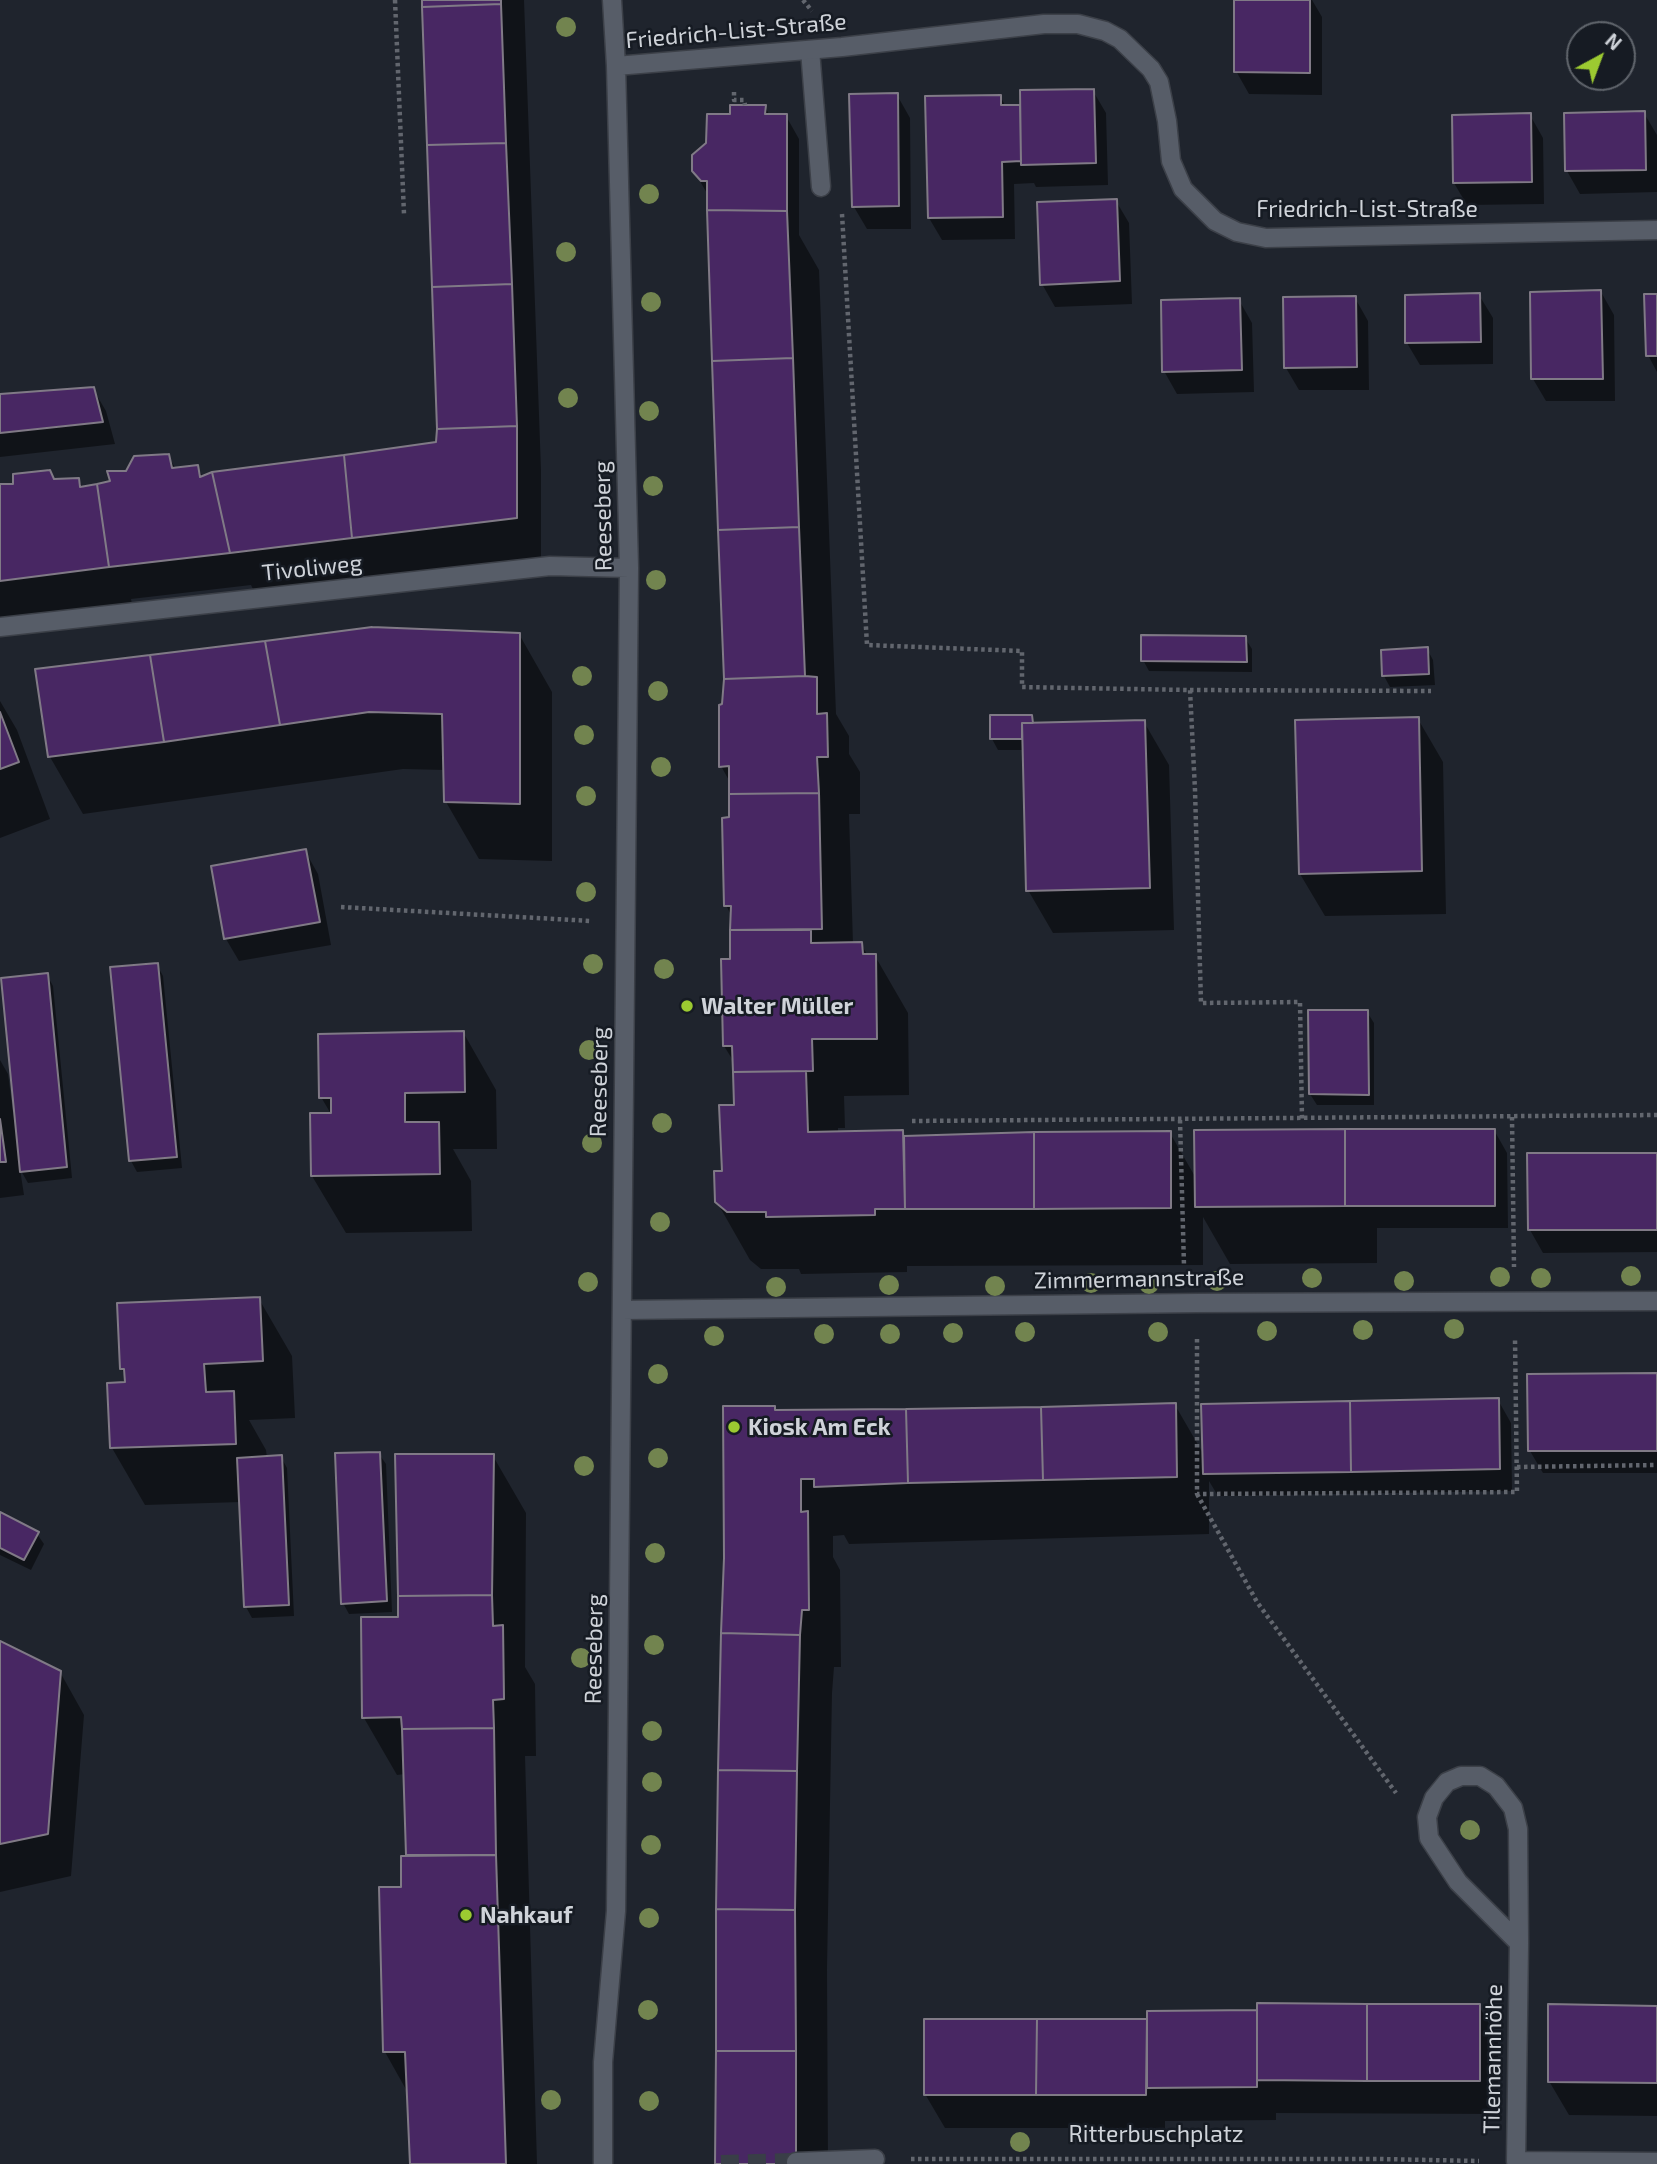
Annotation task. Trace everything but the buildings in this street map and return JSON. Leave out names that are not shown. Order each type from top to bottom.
[{"type":"street","name":"Reeseberg","points":[[603,2164],[603,2062],[616,1911],[629,568],[612,0]]},
{"type":"street","name":"Friedrich-List-Straße","points":[[616,66],[810,50],[1062,23],[1079,24],[1105,31],[1120,39],[1141,58],[1159,82],[1171,161],[1183,189],[1215,221],[1237,232],[1266,238],[1657,230]]},
{"type":"street","points":[[810,50],[821,187]]},
{"type":"street","name":"Tivoliweg","points":[[0,627],[550,566],[629,568]]},
{"type":"street","name":"Zimmermannstraße","points":[[622,1310],[1657,1301]]},
{"type":"street","name":"Tilemannhöhe","points":[[1427,1816],[1434,1798],[1447,1782],[1461,1776],[1480,1776],[1496,1786],[1513,1808],[1518,1829],[1519,1943],[1516,2161],[1657,2162]]},
{"type":"street","points":[[1427,1816],[1429,1838],[1458,1882],[1519,1943]]},
{"type":"street","points":[[796,2162],[875,2159]]},
{"type":"path","points":[[395,0],[404,214]]},
{"type":"path","points":[[734,100],[744,100],[745,105]]},
{"type":"path","points":[[821,187],[841,198],[867,645],[1022,651],[1022,687],[1431,691]]},
{"type":"path","points":[[1190,690],[1201,1003],[1300,1002],[1302,1119]]},
{"type":"path","points":[[341,907],[625,923]]},
{"type":"path","points":[[912,1121],[1657,1115]]},
{"type":"path","points":[[1197,1494],[1517,1492],[1512,1117]]},
{"type":"path","points":[[1180,1120],[1191,1303],[1197,1494],[1265,1613],[1393,1791],[1427,1816]]},
{"type":"path","points":[[1517,1467],[1657,1465]]},
{"type":"path","name":"Ritterbuschplatz","points":[[875,2159],[1516,2161]]},
{"type":"tunnel","points":[[721,2164],[796,2162]]},
{"type":"place","name":"Walter Müller","points":[[687,1006]]},
{"type":"place","name":"Kiosk Am Eck","points":[[734,1427]]},
{"type":"place","name":"Nahkauf","points":[[466,1915]]}]
